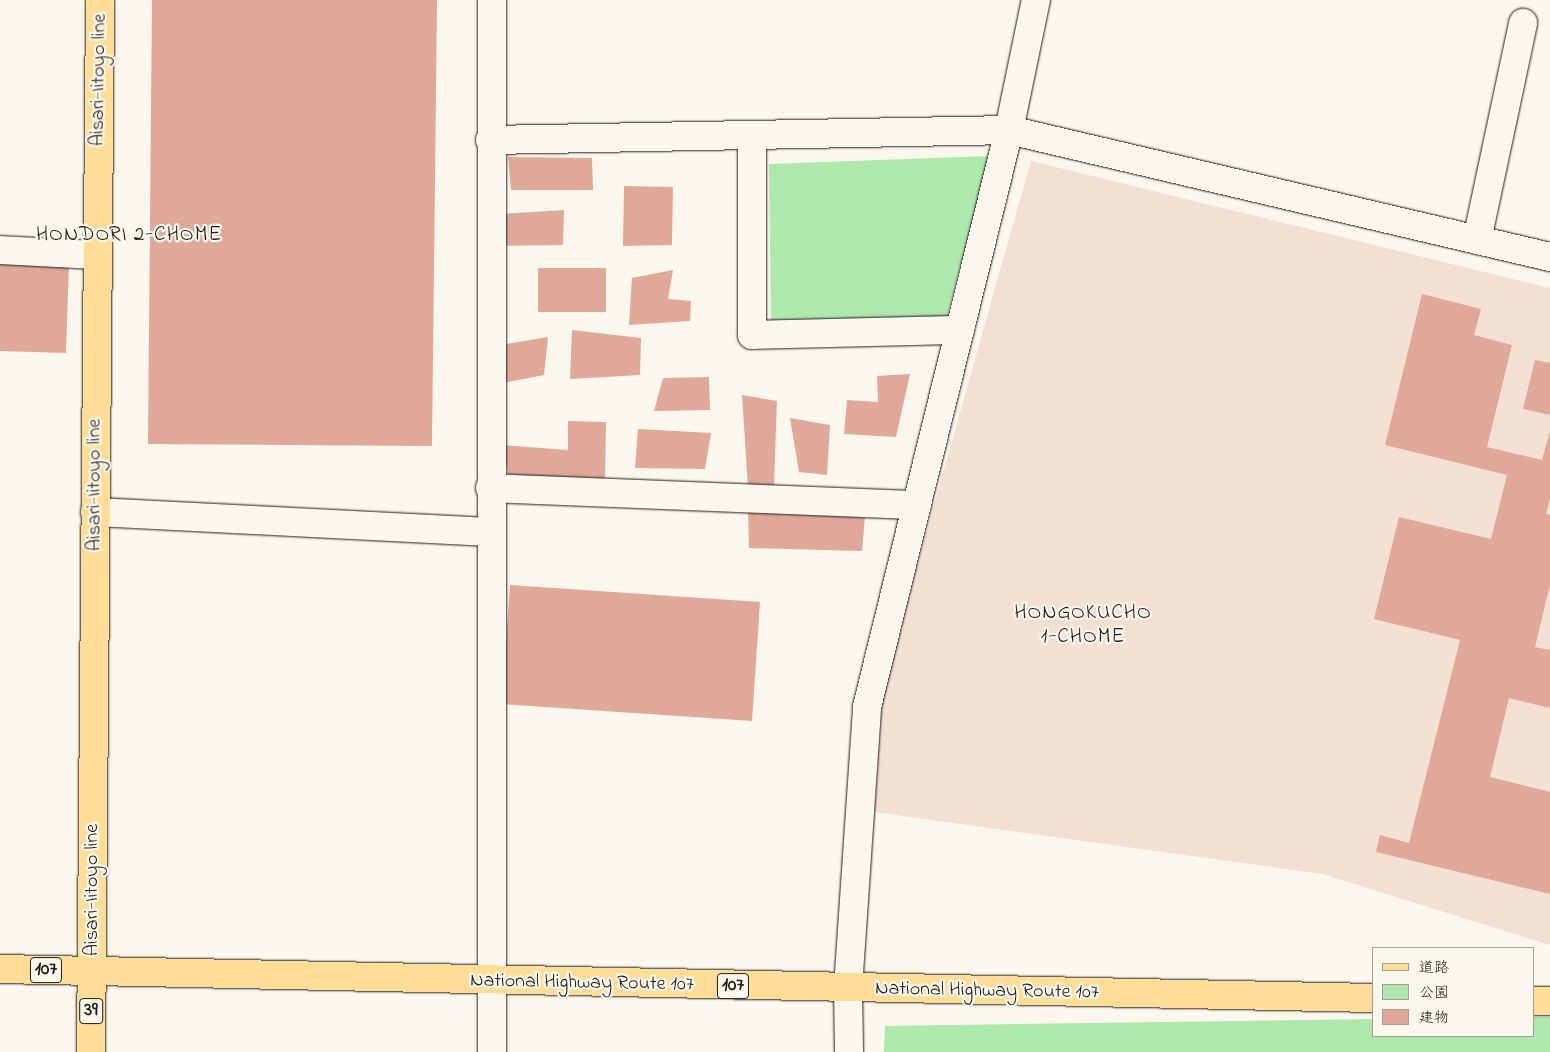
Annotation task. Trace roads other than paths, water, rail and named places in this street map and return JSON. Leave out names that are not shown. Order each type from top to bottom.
[{"type":"main road","name":"Aisari-Iitoyo line","points":[[92,971],[96,255],[100,0]]},
{"type":"main road","name":"National Highway Route 107","points":[[0,969],[491,982],[1372,998]]},
{"type":"main road","name":"39","points":[[91,1052],[92,971]]},
{"type":"main road","points":[[1535,1001],[1550,1001]]},
{"type":"street","points":[[492,0],[490,140],[492,1052]]},
{"type":"street","points":[[849,1052],[848,988],[867,707],[1009,130],[1036,0]]},
{"type":"street","points":[[1478,240],[1523,23]]},
{"type":"street","points":[[490,140],[1009,130],[1550,257]]},
{"type":"street","points":[[752,135],[752,336],[960,330]]},
{"type":"street","points":[[0,250],[96,255]]},
{"type":"street","points":[[490,488],[917,505]]},
{"type":"street","points":[[95,512],[490,532]]},
{"type":"district","name":"HONDORI 2-CHOME","points":[[129,235]]},
{"type":"district","name":"HONGOKUCHO 1-CHOME","points":[[1083,625]]}]
